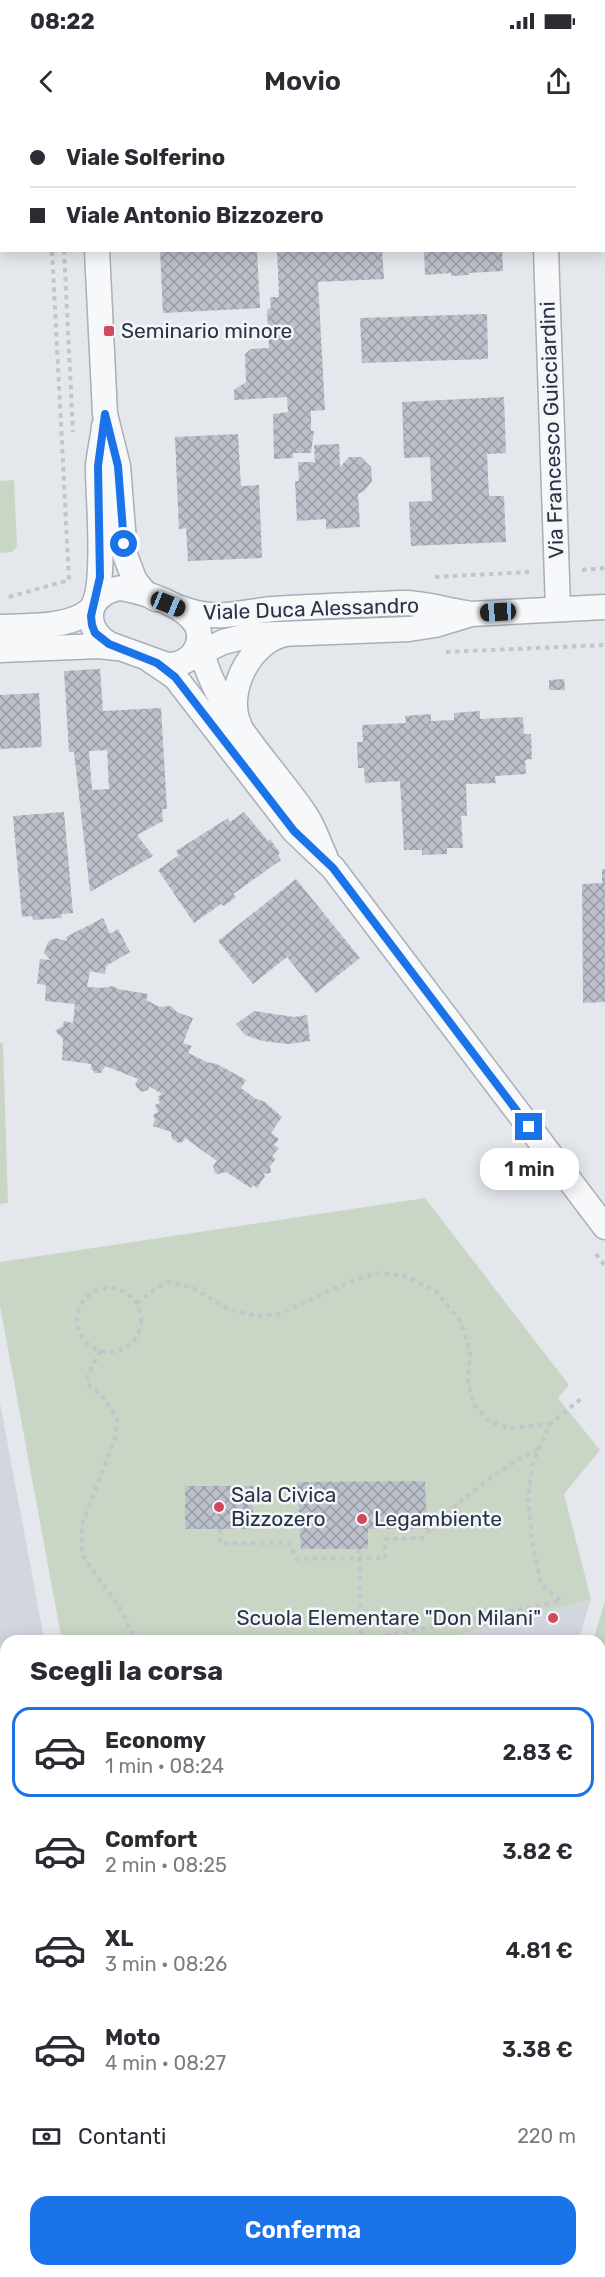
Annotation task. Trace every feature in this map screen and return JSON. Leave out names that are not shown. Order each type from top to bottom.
[{"type":"street","points":[[97,252],[105,414],[98,466],[100,577],[91,616],[95,633],[109,644],[167,665],[176,665],[195,650]]},
{"type":"street","name":"Via Francesco Guicciardini","points":[[546,252],[558,609]]},
{"type":"street","points":[[105,414],[118,466],[126,561],[140,588],[156,599]]},
{"type":"street","name":"Viale Duca Alessandro","points":[[0,627],[39,625],[69,620],[82,615],[103,593],[121,588],[198,615],[217,616],[277,609],[405,603],[478,613],[605,607]]},
{"type":"street","points":[[180,608],[194,620],[195,650],[217,692],[309,820],[333,868]]},
{"type":"street","name":"Viale Duca Alessandro","points":[[195,650],[242,637],[427,627],[478,613]]},
{"type":"street","points":[[242,728],[236,718],[235,698],[245,668],[265,642],[290,633]]},
{"type":"street","points":[[0,650],[99,646],[123,650]]},
{"type":"street","points":[[150,660],[175,677],[294,831],[333,868],[605,1227]]},
{"type":"path","points":[[0,600],[69,580],[52,252]]},
{"type":"path","points":[[426,578],[605,568]]},
{"type":"path","points":[[0,600],[21,599]]},
{"type":"path","points":[[593,1251],[605,1266]]},
{"type":"path","points":[[136,1303],[168,1282],[193,1288],[230,1310],[257,1316],[279,1314],[349,1281],[376,1273],[406,1276],[436,1291],[460,1321],[470,1350],[468,1384],[475,1406],[490,1422],[511,1428],[550,1424]]},
{"type":"path","points":[[111,1288],[130,1295],[141,1314],[141,1324],[138,1334],[122,1349],[111,1352],[100,1351],[83,1339],[77,1320],[83,1300],[100,1289],[111,1288]]},
{"type":"path","points":[[100,1351],[87,1377],[89,1385],[105,1399],[117,1419],[116,1436],[82,1525],[82,1555],[122,1611],[132,1635]]},
{"type":"path","points":[[390,1635],[561,1601],[541,1584],[532,1540],[528,1500],[533,1462],[550,1424],[582,1398]]},
{"type":"path","points":[[220,1529],[220,1543],[289,1543],[297,1559],[385,1558],[385,1539],[422,1538],[478,1485],[512,1462],[539,1449]]},
{"type":"path","points":[[359,1549],[360,1635]]},
{"type":"shaded area","points":[[0,1403],[43,1635],[0,1635]]},
{"type":"shaded area","name":"Scuola Elementare \"Don Milani\"","points":[[591,1599],[580,1635],[458,1635]]},
{"type":"green space","points":[[14,480],[17,546],[12,552],[0,553],[0,481]]},
{"type":"green space","points":[[0,1043],[3,1043],[8,1203],[0,1204]]},
{"type":"green space","points":[[425,1198],[569,1385],[558,1398],[600,1450],[564,1494],[591,1599],[459,1635],[61,1635],[0,1306],[0,1262]]},
{"type":"green space","points":[[605,1601],[605,1635],[595,1635]]},
{"type":"building","points":[[160,252],[257,252],[260,308],[163,313]]},
{"type":"building","points":[[277,252],[382,252],[384,279],[318,282],[325,410],[311,411],[311,431],[314,431],[311,453],[293,453],[293,458],[274,459],[273,414],[288,412],[287,397],[234,400],[234,390],[246,382],[245,354],[251,349],[269,348],[267,310],[271,308],[270,297],[279,297]]},
{"type":"building","points":[[424,252],[502,252],[503,271],[451,276],[451,273],[425,275]]},
{"type":"building","points":[[487,314],[488,359],[362,363],[360,318]]},
{"type":"building","points":[[504,397],[506,453],[487,454],[489,496],[504,496],[506,542],[411,546],[409,502],[432,501],[430,457],[404,458],[402,402]]},
{"type":"building","points":[[238,434],[241,486],[259,485],[262,558],[188,561],[186,528],[179,529],[175,437]]},
{"type":"building","points":[[339,444],[340,467],[349,457],[361,457],[371,467],[372,481],[364,491],[358,494],[360,527],[326,529],[326,519],[297,521],[295,481],[299,481],[298,462],[315,462],[314,445]]},
{"type":"building","points":[[100,669],[103,711],[161,708],[167,809],[162,809],[163,821],[137,835],[153,856],[90,892],[74,752],[69,752],[64,671]],"holes":[[[107,750],[109,789],[92,790],[89,751]]]},
{"type":"building","points":[[564,679],[565,690],[549,690],[549,680]]},
{"type":"building","points":[[39,693],[42,747],[0,749],[0,695]]},
{"type":"building","points":[[480,711],[480,719],[523,717],[524,734],[531,734],[532,759],[525,760],[526,774],[495,776],[496,783],[466,784],[467,816],[461,816],[463,848],[447,848],[447,854],[422,855],[422,850],[404,850],[400,781],[365,783],[364,768],[358,768],[357,742],[363,742],[362,725],[406,723],[405,716],[431,714],[431,721],[454,720],[454,713]]},
{"type":"building","points":[[64,812],[73,913],[61,914],[62,918],[33,920],[32,916],[22,917],[13,816]]},
{"type":"building","points":[[244,812],[268,841],[270,839],[280,853],[278,855],[281,860],[233,894],[236,897],[224,906],[221,904],[194,923],[158,870],[179,855],[176,851],[228,818],[230,822]]},
{"type":"building","points":[[602,869],[605,869],[605,1002],[583,1003],[582,884],[602,883]]},
{"type":"building","points":[[296,879],[360,958],[316,993],[287,957],[253,984],[218,941]]},
{"type":"building","points":[[103,918],[110,934],[118,929],[130,952],[106,966],[105,974],[90,971],[87,987],[113,986],[118,989],[148,994],[146,1000],[160,1007],[171,1006],[177,1012],[193,1018],[183,1043],[192,1046],[188,1053],[217,1064],[246,1080],[241,1088],[256,1099],[265,1102],[282,1117],[271,1133],[279,1139],[274,1145],[279,1148],[272,1156],[276,1159],[270,1166],[271,1173],[263,1174],[265,1176],[257,1188],[253,1185],[251,1188],[226,1172],[215,1173],[213,1166],[217,1161],[185,1138],[179,1143],[172,1139],[171,1132],[153,1126],[155,1119],[153,1115],[158,1112],[155,1105],[160,1103],[158,1097],[162,1094],[149,1086],[148,1090],[141,1092],[135,1085],[138,1079],[105,1066],[101,1073],[95,1073],[91,1064],[62,1060],[63,1039],[55,1031],[63,1026],[64,1021],[73,1023],[75,1004],[45,1001],[46,985],[37,984],[40,959],[50,960],[44,953],[48,942],[55,938],[67,941],[66,937]]},
{"type":"building","points":[[254,1011],[294,1017],[307,1015],[310,1041],[288,1044],[263,1041],[245,1035],[236,1024]]},
{"type":"building","points":[[425,1481],[427,1529],[368,1529],[368,1549],[301,1549],[297,1482]]},
{"type":"building","name":"Sala Civica Bizzozero","points":[[185,1486],[253,1486],[253,1529],[185,1529]]},
{"type":"place","name":"Seminario minore","points":[[109,331]]},
{"type":"place","name":"Sala Civica Bizzozero","points":[[219,1507]]},
{"type":"place","name":"Legambiente","points":[[362,1519]]},
{"type":"place","name":"Scuola Elementare \"Don Milani\"","points":[[553,1618]]},
{"type":"route","points":[[124,544],[118,466],[105,414],[98,466],[100,577],[91,616],[95,633],[109,644],[157,663],[175,677],[294,831],[333,868],[529,1127]]}]
